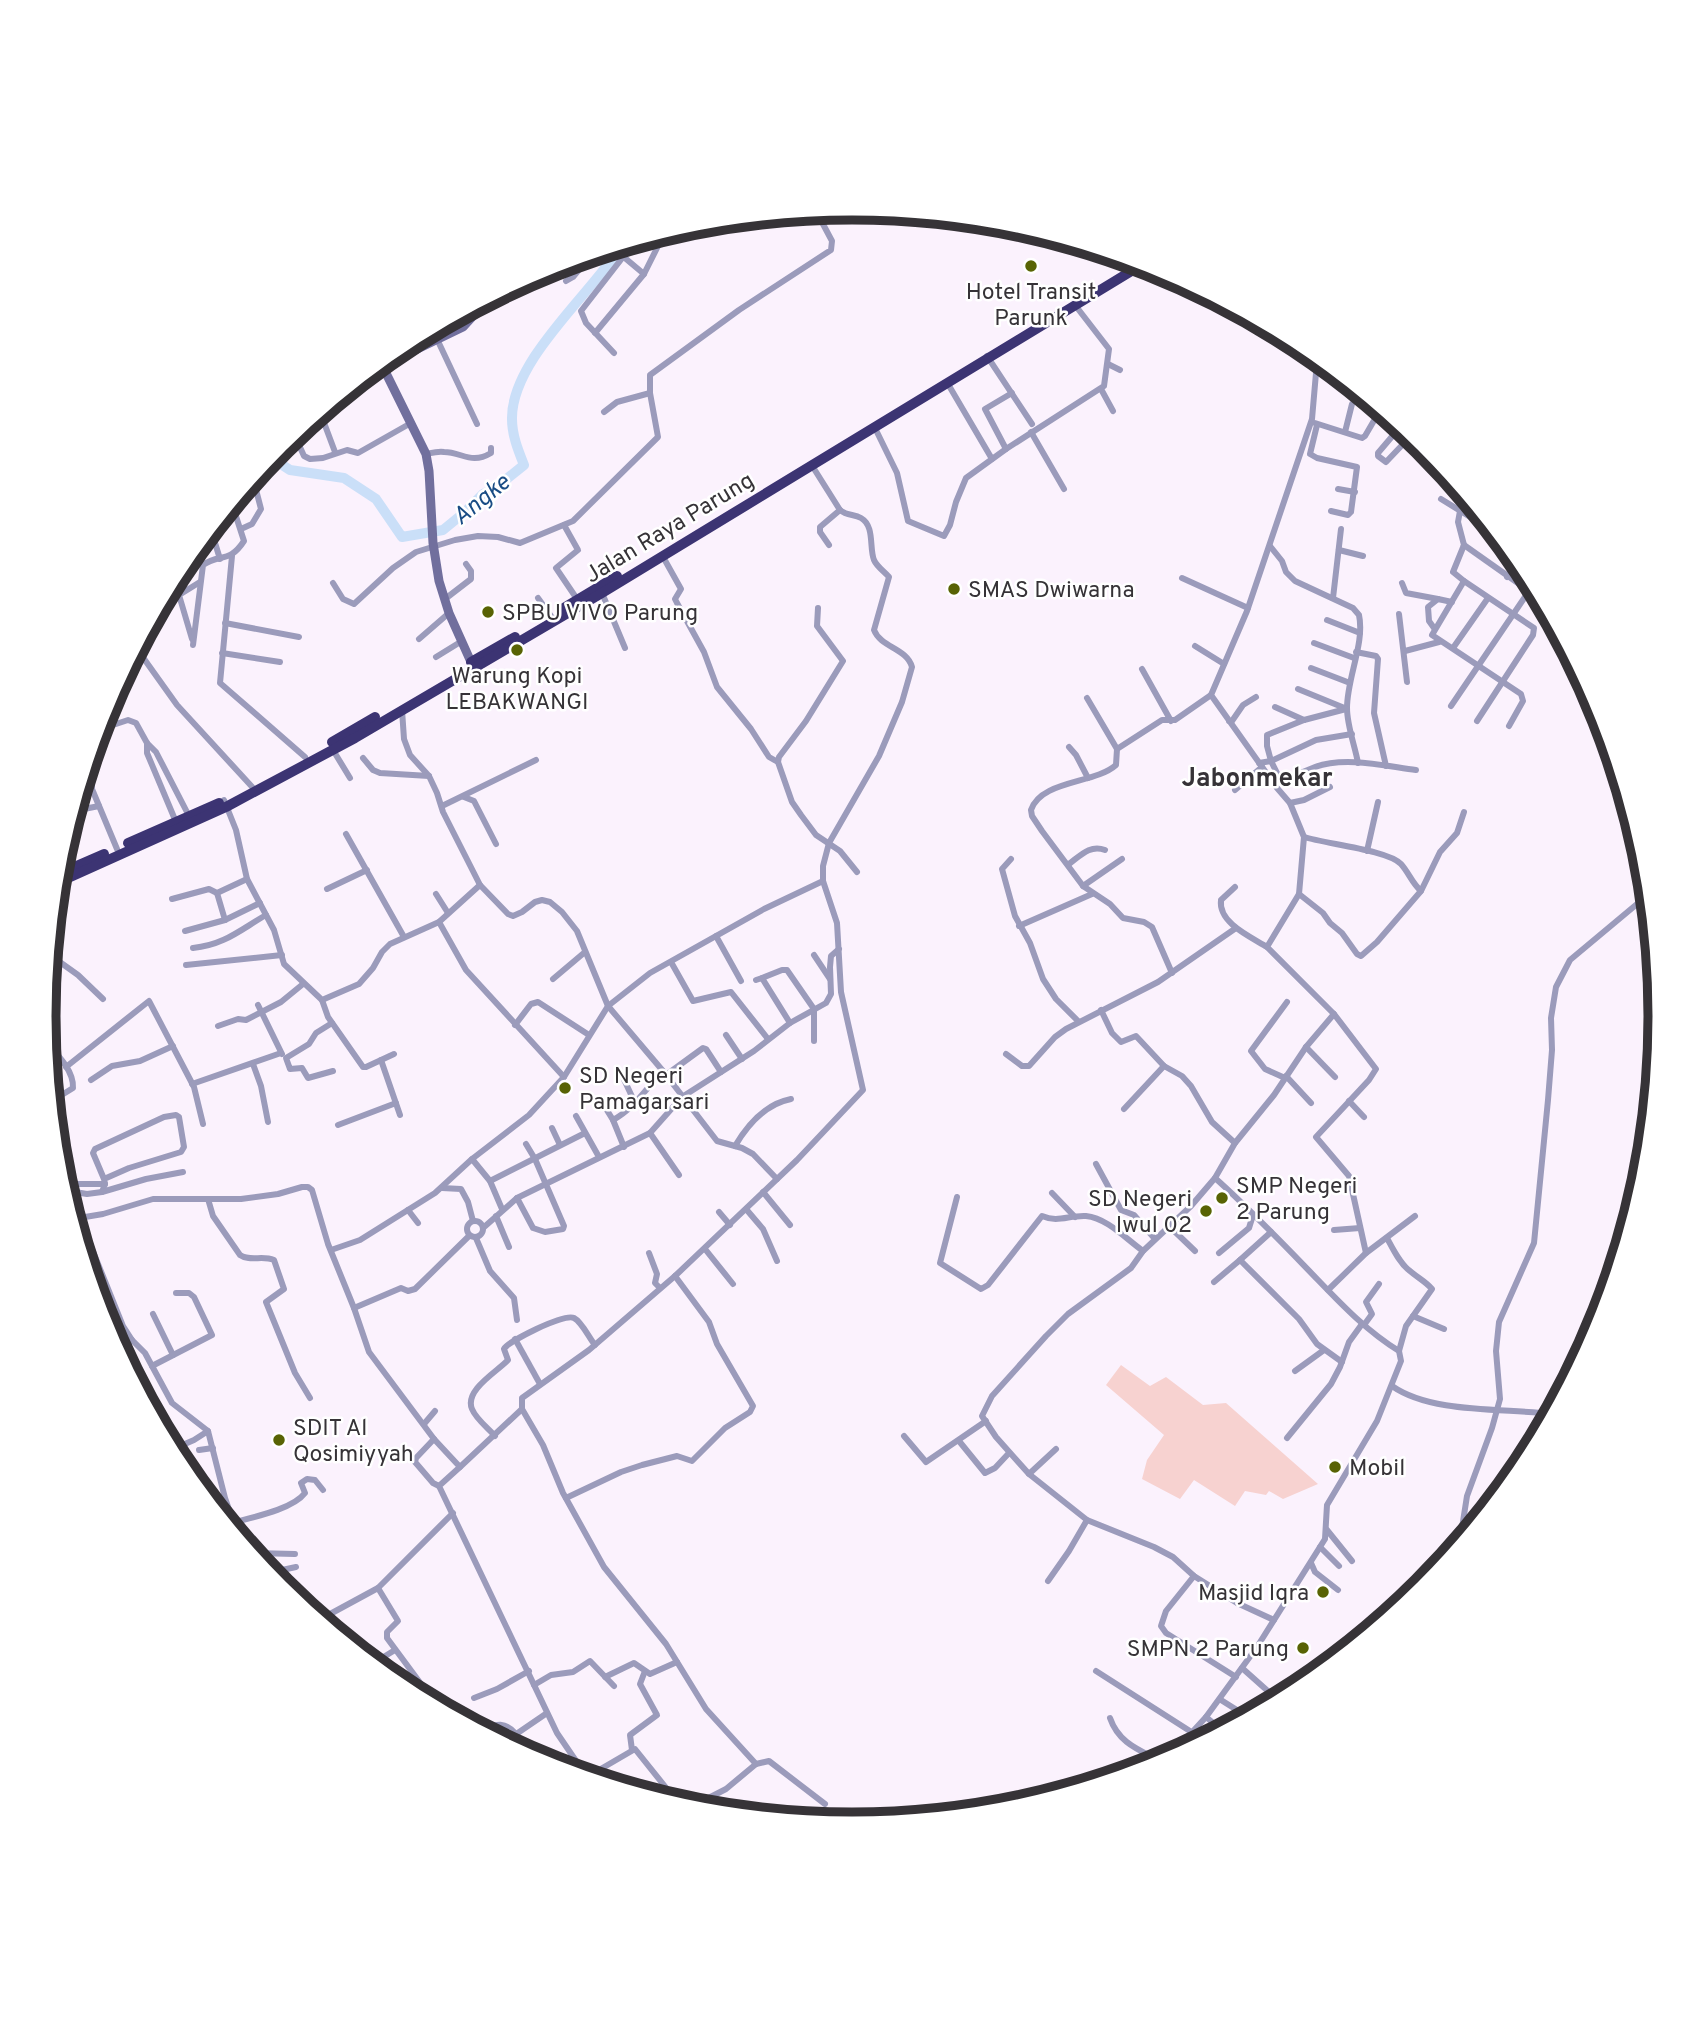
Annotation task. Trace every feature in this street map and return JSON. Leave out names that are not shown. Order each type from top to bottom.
[{"type":"highway","name":"Jalan Raya Parung","points":[[69,872],[225,804],[305,757],[402,710],[602,593],[1129,270]]},
{"type":"highway","name":"Jalan Raya Parung","points":[[254,788],[332,750],[353,734],[471,662],[875,428],[988,357]]},
{"type":"highway","name":"Jalan Raya Parung","points":[[69,875],[117,849],[177,825]]},
{"type":"main road","points":[[428,343],[470,322],[473,317]]},
{"type":"main road","points":[[385,372],[426,454],[439,581],[449,613],[471,662]]},
{"type":"street","points":[[333,583],[343,599],[354,604],[403,560],[434,544],[478,536],[499,537],[520,543],[573,521],[658,437],[649,379],[655,370],[738,310],[831,250],[833,245],[821,221]]},
{"type":"street","points":[[595,332],[644,274],[659,244]]},
{"type":"street","points":[[614,353],[583,319],[581,311],[622,256],[644,274]]},
{"type":"street","points":[[566,281],[573,278],[579,269]]},
{"type":"street","points":[[875,428],[897,473],[908,521],[941,536],[947,532],[967,478],[1031,428],[1101,389],[1107,378],[1109,349],[1074,304]]},
{"type":"street","points":[[437,339],[477,424]]},
{"type":"street","points":[[988,357],[1012,393],[1064,489]]},
{"type":"street","points":[[1108,364],[1121,370]]},
{"type":"street","points":[[1317,370],[1310,454],[1357,467],[1350,514],[1331,510]]},
{"type":"street","points":[[948,384],[992,459]]},
{"type":"street","points":[[1101,389],[1113,411]]},
{"type":"street","points":[[604,412],[617,402],[650,393]]},
{"type":"street","points":[[1006,449],[985,409],[1012,393]]},
{"type":"street","points":[[1346,432],[1352,404]]},
{"type":"street","points":[[1314,422],[1362,438],[1376,417]]},
{"type":"street","points":[[323,421],[335,452]]},
{"type":"street","points":[[1117,749],[1140,737],[1162,720],[1171,721],[1211,695],[1248,608],[1314,422]]},
{"type":"street","points":[[298,445],[306,459],[323,458],[347,450],[358,453],[411,423]]},
{"type":"street","points":[[1395,434],[1378,456],[1387,461],[1405,442]]},
{"type":"street","points":[[426,454],[446,451],[468,459],[486,456],[491,453],[491,448]]},
{"type":"street","points":[[756,1764],[706,1709],[677,1661],[604,1567],[566,1499],[543,1446],[522,1409],[522,1398],[595,1345],[705,1249],[777,1180],[863,1090],[841,992],[837,923],[823,881],[823,866],[829,843],[878,756],[902,702],[912,667],[906,656],[875,635],[874,630],[889,576],[873,558],[866,525],[861,518],[846,515],[840,510],[811,464]]},
{"type":"street","points":[[241,529],[253,524],[261,509],[256,489]]},
{"type":"street","points":[[1338,489],[1355,492]]},
{"type":"street","points":[[1441,499],[1472,517]]},
{"type":"street","points":[[1462,504],[1458,522],[1464,545],[1453,572],[1532,626],[1534,631],[1476,721]]},
{"type":"street","points":[[829,545],[820,529],[840,510]]},
{"type":"street","points":[[236,514],[245,539],[232,556],[220,683],[305,757]]},
{"type":"street","points":[[564,525],[578,550],[556,568],[578,599]]},
{"type":"street","points":[[1333,598],[1341,529]]},
{"type":"street","points":[[214,541],[220,558]]},
{"type":"street","points":[[1464,545],[1524,589]]},
{"type":"street","points":[[1270,546],[1290,577],[1356,611],[1361,621],[1346,709],[1358,763]]},
{"type":"street","points":[[1339,551],[1363,556]]},
{"type":"street","points":[[662,555],[681,589],[675,599],[704,652],[717,687],[751,729],[769,757],[778,762]]},
{"type":"street","points":[[200,582],[178,595],[193,645],[203,565],[232,556]]},
{"type":"street","points":[[444,599],[471,579],[471,571],[466,564]]},
{"type":"street","points":[[1507,577],[1512,569]]},
{"type":"street","points":[[1182,579],[1248,608]]},
{"type":"street","points":[[1464,581],[1432,635],[1524,698],[1509,726]]},
{"type":"street","points":[[1402,583],[1406,593],[1452,602]]},
{"type":"street","points":[[602,593],[625,648]]},
{"type":"street","points":[[1451,706],[1527,594]]},
{"type":"street","points":[[538,598],[551,616]]},
{"type":"street","points":[[1453,648],[1488,598]]},
{"type":"street","points":[[1434,628],[1427,613],[1428,607],[1438,599]]},
{"type":"street","points":[[818,608],[817,626],[843,661],[778,762],[792,802],[816,835],[840,851],[857,872]]},
{"type":"street","points":[[419,639],[449,613]]},
{"type":"street","points":[[1399,614],[1407,682]]},
{"type":"street","points":[[1326,620],[1360,633]]},
{"type":"street","points":[[225,623],[299,637]]},
{"type":"street","points":[[436,657],[462,641]]},
{"type":"street","points":[[1405,651],[1439,642]]},
{"type":"street","points":[[1314,643],[1355,655],[1376,656],[1378,659],[1374,713],[1386,766]]},
{"type":"street","points":[[1195,646],[1224,664]]},
{"type":"street","points":[[222,653],[280,663]]},
{"type":"street","points":[[142,657],[177,705],[254,788]]},
{"type":"street","points":[[1311,668],[1350,683]]},
{"type":"street","points":[[1142,669],[1171,721]]},
{"type":"street","points":[[1297,689],[1346,709]]},
{"type":"street","points":[[1211,695],[1290,803],[1304,837],[1299,894],[1267,947]]},
{"type":"street","points":[[1228,721],[1232,721],[1246,702],[1256,697]]},
{"type":"street","points":[[1087,698],[1117,749],[1116,765],[1105,773],[1048,792],[1032,806],[1032,816],[1083,886],[1110,904],[1123,918],[1149,924],[1157,935],[1172,973]]},
{"type":"street","points":[[1275,708],[1304,720]]},
{"type":"street","points":[[1346,709],[1304,720],[1267,735],[1266,746],[1279,777],[1284,780],[1315,767],[1358,763],[1416,770]]},
{"type":"street","points":[[402,710],[406,746],[429,776],[480,885],[513,916],[535,902],[550,902],[562,912],[577,931],[608,1006],[717,1141],[753,1154],[777,1180]]},
{"type":"street","points":[[112,725],[128,720],[134,721],[147,743],[156,752],[190,819]]},
{"type":"street","points":[[1235,790],[1260,765],[1317,740],[1352,734]]},
{"type":"street","points":[[147,743],[147,753],[177,825]]},
{"type":"street","points":[[1069,747],[1088,778]]},
{"type":"street","points":[[332,750],[350,778]]},
{"type":"street","points":[[363,758],[373,770],[380,773],[429,776]]},
{"type":"street","points":[[442,806],[536,760]]},
{"type":"street","points":[[152,766],[161,763]]},
{"type":"street","points":[[92,781],[92,789],[117,849]]},
{"type":"street","points":[[1290,803],[1304,800],[1330,787]]},
{"type":"street","points":[[462,797],[474,801],[496,844]]},
{"type":"street","points":[[1367,851],[1378,802]]},
{"type":"street","points":[[225,804],[236,830],[247,879],[274,930],[286,968],[322,1000],[332,1023],[363,1067],[394,1054]]},
{"type":"street","points":[[83,809],[99,806]]},
{"type":"street","points":[[1299,894],[1323,913],[1361,956],[1377,942],[1421,891],[1440,852],[1457,833],[1464,812]]},
{"type":"street","points":[[346,834],[404,937]]},
{"type":"street","points":[[1304,837],[1324,844],[1388,856],[1400,863],[1413,884],[1421,891]]},
{"type":"street","points":[[1069,864],[1090,849],[1097,847],[1105,850]]},
{"type":"street","points":[[1011,859],[1002,869],[1019,926],[1030,943],[1048,988],[1078,1021]]},
{"type":"street","points":[[1083,886],[1122,859]]},
{"type":"street","points":[[71,862],[74,871]]},
{"type":"street","points":[[327,889],[367,870]]},
{"type":"street","points":[[217,893],[247,879]]},
{"type":"street","points":[[331,1251],[360,1240],[442,1188],[472,1159],[529,1115],[564,1077],[608,1006],[650,973],[792,894],[823,881]]},
{"type":"street","points":[[322,1000],[359,984],[390,944],[439,922],[480,885]]},
{"type":"street","points":[[1235,887],[1220,904],[1236,928],[1267,947],[1334,1014],[1376,1068],[1369,1080],[1316,1137],[1349,1176],[1366,1253]]},
{"type":"street","points":[[172,899],[209,889],[217,893],[225,920]]},
{"type":"street","points":[[436,894],[448,913]]},
{"type":"street","points":[[1019,926],[1092,894]]},
{"type":"street","points":[[1462,1528],[1467,1496],[1498,1409],[1500,1388],[1496,1351],[1499,1322],[1529,1257],[1535,1236],[1552,1050],[1551,1018],[1556,987],[1570,960],[1640,901]]},
{"type":"street","points":[[186,932],[225,920],[260,903]]},
{"type":"street","points":[[193,948],[212,946],[225,941],[266,915]]},
{"type":"street","points":[[439,922],[466,970],[564,1077]]},
{"type":"street","points":[[1006,1054],[1022,1066],[1029,1066],[1055,1037],[1078,1021],[1130,998],[1172,973],[1236,928]]},
{"type":"street","points":[[716,936],[741,981]]},
{"type":"street","points":[[354,1308],[401,1288],[408,1291],[415,1289],[473,1237],[483,1232],[483,1228],[502,1209],[517,1198],[650,1133],[682,1097],[743,1059],[790,1023],[821,1007],[829,999],[831,956],[839,949]]},
{"type":"street","points":[[553,979],[585,952]]},
{"type":"street","points":[[186,965],[282,954]]},
{"type":"street","points":[[814,955],[831,981]]},
{"type":"street","points":[[58,961],[103,999]]},
{"type":"street","points":[[671,962],[693,1001],[731,992],[768,1040]]},
{"type":"street","points":[[790,1023],[759,979],[787,970],[814,1009],[814,1041]]},
{"type":"street","points":[[218,1026],[246,1020],[260,1009],[292,995],[303,984]]},
{"type":"street","points":[[66,1067],[148,1002],[152,1003],[192,1084],[203,1124]]},
{"type":"street","points":[[514,1025],[531,1004],[538,1002],[589,1035]]},
{"type":"street","points":[[1287,1002],[1251,1051],[1265,1069],[1286,1077],[1311,1103]]},
{"type":"street","points":[[260,1009],[290,1069],[302,1068],[308,1078],[333,1071]]},
{"type":"street","points":[[1101,1010],[1112,1033],[1121,1042],[1136,1036],[1164,1066],[1182,1076],[1212,1122],[1236,1143]]},
{"type":"street","points":[[1274,1620],[1237,1603],[1194,1576],[1173,1557],[1087,1520],[1029,1474],[1009,1453],[982,1412],[992,1396],[1027,1356],[1068,1314],[1131,1268],[1143,1251],[1171,1227],[1215,1178],[1236,1143],[1306,1047],[1334,1014]]},
{"type":"street","points":[[192,1084],[284,1056],[309,1044],[316,1032],[332,1023]]},
{"type":"street","points":[[726,1035],[743,1059]]},
{"type":"street","points":[[91,1080],[112,1066],[140,1061],[173,1046]]},
{"type":"street","points":[[1306,1047],[1335,1077]]},
{"type":"street","points":[[613,1121],[631,1110],[664,1073],[702,1048],[706,1049],[722,1072]]},
{"type":"street","points":[[58,1056],[73,1080],[73,1088],[61,1096]]},
{"type":"street","points":[[381,1060],[400,1115]]},
{"type":"street","points":[[253,1064],[261,1086],[268,1122]]},
{"type":"street","points":[[1124,1109],[1164,1066]]},
{"type":"street","points":[[621,1073],[635,1103]]},
{"type":"street","points":[[600,1099],[624,1147]]},
{"type":"street","points":[[735,1146],[753,1121],[774,1105],[791,1099]]},
{"type":"street","points":[[1349,1101],[1364,1116]]},
{"type":"street","points":[[338,1125],[396,1103]]},
{"type":"street","points":[[576,1116],[599,1157]]},
{"type":"street","points":[[74,1186],[105,1182],[129,1168],[183,1151],[179,1117],[163,1117],[95,1149],[93,1153],[105,1182],[102,1192]]},
{"type":"street","points":[[552,1128],[561,1145]]},
{"type":"street","points":[[490,1181],[585,1133]]},
{"type":"street","points":[[650,1133],[679,1175]]},
{"type":"street","points":[[517,1198],[533,1228],[545,1232],[561,1231],[564,1226],[526,1144]]},
{"type":"street","points":[[472,1159],[490,1181],[502,1209]]},
{"type":"street","points":[[1096,1164],[1121,1210],[1134,1215],[1155,1239]]},
{"type":"street","points":[[75,1190],[87,1194],[102,1192],[183,1172]]},
{"type":"street","points":[[1215,1178],[1363,1324],[1399,1351]]},
{"type":"street","points":[[82,1218],[153,1199],[260,1198],[308,1186],[312,1190],[320,1223],[369,1352],[434,1439],[460,1467]]},
{"type":"street","points":[[442,1188],[461,1189],[473,1221]]},
{"type":"street","points":[[763,1192],[790,1225]]},
{"type":"street","points":[[1052,1193],[1075,1217]]},
{"type":"street","points":[[957,1197],[939,1261],[942,1266],[981,1289],[988,1285],[1042,1216],[1053,1220],[1088,1216],[1098,1219],[1143,1251]]},
{"type":"street","points":[[208,1199],[213,1216],[240,1255],[246,1259],[274,1260],[285,1289],[266,1302],[295,1373],[310,1398]]},
{"type":"street","points":[[746,1209],[763,1228],[777,1261]]},
{"type":"street","points":[[408,1210],[418,1223]]},
{"type":"street","points":[[719,1212],[730,1225]]},
{"type":"street","points":[[1219,1253],[1249,1228],[1254,1215]]},
{"type":"street","points":[[496,1216],[509,1247]]},
{"type":"street","points":[[1328,1290],[1366,1253],[1415,1216]]},
{"type":"street","points":[[473,1221],[483,1228]]},
{"type":"street","points":[[473,1221],[467,1227],[490,1271],[514,1298],[517,1320]]},
{"type":"street","points":[[1171,1227],[1195,1251]]},
{"type":"street","points":[[1334,1230],[1360,1228]]},
{"type":"street","points":[[1214,1282],[1271,1232]]},
{"type":"street","points":[[1186,1739],[1221,1700],[1320,1547],[1326,1535],[1326,1505],[1377,1421],[1401,1362],[1401,1337],[1432,1289],[1422,1278],[1410,1272],[1387,1238]]},
{"type":"street","points":[[89,1242],[115,1311],[132,1340],[145,1353],[172,1404],[208,1431],[228,1510]]},
{"type":"street","points":[[705,1249],[733,1284]]},
{"type":"street","points":[[649,1252],[657,1274],[655,1283],[660,1288]]},
{"type":"street","points":[[1240,1260],[1299,1319],[1324,1350],[1342,1362]]},
{"type":"street","points":[[566,1499],[621,1472],[652,1462],[677,1456],[692,1461],[725,1429],[750,1412],[753,1406],[716,1344],[709,1322],[675,1276]]},
{"type":"street","points":[[1287,1438],[1331,1384],[1349,1342],[1372,1314],[1366,1302],[1380,1284]]},
{"type":"street","points":[[152,1366],[211,1336],[212,1333],[194,1297],[189,1293],[176,1293]]},
{"type":"street","points":[[153,1314],[173,1356]]},
{"type":"street","points":[[1413,1316],[1444,1329]]},
{"type":"street","points":[[495,1436],[472,1409],[473,1394],[507,1362],[504,1347],[548,1323],[569,1317],[575,1318],[595,1345]]},
{"type":"street","points":[[515,1339],[540,1384]]},
{"type":"street","points":[[127,1344],[132,1340]]},
{"type":"street","points":[[1295,1371],[1324,1350]]},
{"type":"street","points":[[1392,1386],[1401,1392],[1432,1402],[1471,1409],[1543,1413]]},
{"type":"street","points":[[439,1486],[522,1409]]},
{"type":"street","points":[[424,1424],[435,1410]]},
{"type":"street","points":[[904,1436],[926,1462],[986,1421]]},
{"type":"street","points":[[182,1446],[208,1431]]},
{"type":"street","points":[[434,1439],[415,1462],[433,1483],[439,1486],[547,1713],[578,1764]]},
{"type":"street","points":[[960,1441],[979,1468],[987,1473],[1009,1453]]},
{"type":"street","points":[[199,1450],[213,1448]]},
{"type":"street","points":[[1029,1474],[1056,1449]]},
{"type":"street","points":[[236,1520],[265,1514],[298,1500],[305,1493],[302,1481],[313,1479],[323,1490]]},
{"type":"street","points":[[327,1615],[378,1588],[453,1513]]},
{"type":"street","points":[[1048,1581],[1087,1520]]},
{"type":"street","points":[[1326,1527],[1352,1561]]},
{"type":"street","points":[[1320,1547],[1339,1566]]},
{"type":"street","points":[[265,1554],[295,1555]]},
{"type":"street","points":[[1311,1563],[1315,1572],[1338,1590]]},
{"type":"street","points":[[280,1570],[296,1567]]},
{"type":"street","points":[[1194,1576],[1166,1611],[1161,1626],[1166,1633],[1236,1678]]},
{"type":"street","points":[[378,1588],[398,1621],[386,1635],[421,1684]]},
{"type":"street","points":[[382,1658],[395,1650]]},
{"type":"street","points":[[534,1685],[551,1675],[573,1672],[590,1661],[614,1686]]},
{"type":"street","points":[[605,1677],[634,1663],[652,1674],[677,1661]]},
{"type":"street","points":[[1242,1668],[1271,1694]]},
{"type":"street","points":[[474,1698],[529,1671]]},
{"type":"street","points":[[632,1750],[630,1735],[657,1715],[640,1684],[645,1671]]},
{"type":"street","points":[[1097,1671],[1193,1732]]},
{"type":"street","points":[[1221,1700],[1240,1712]]},
{"type":"street","points":[[511,1736],[547,1713]]},
{"type":"street","points":[[1206,1717],[1216,1725]]},
{"type":"street","points":[[1110,1718],[1121,1739],[1150,1755]]},
{"type":"street","points":[[492,1726],[506,1724],[515,1733]]},
{"type":"street","points":[[597,1771],[632,1750],[638,1751],[669,1791]]},
{"type":"street","points":[[707,1800],[726,1789],[761,1762],[772,1763],[825,1804]]},
{"type":"shaded area","points":[[1121,1365],[1150,1386],[1166,1377],[1203,1405],[1226,1403],[1318,1484],[1283,1499],[1269,1491],[1266,1495],[1245,1491],[1235,1506],[1194,1480],[1180,1499],[1142,1479],[1147,1460],[1164,1435],[1106,1385]]},
{"type":"waterway","name":"Angke","points":[[280,463],[290,470],[344,478],[376,499],[402,537],[443,530],[483,494],[524,465],[514,437],[512,419],[515,397],[538,351],[614,257]]},
{"type":"place","name":"Hotel Transit Parunk","points":[[1031,266]]},
{"type":"place","name":"SMAS Dwiwarna","points":[[954,589]]},
{"type":"place","name":"SPBU VIVO Parung","points":[[488,612]]},
{"type":"place","name":"Warung Kopi LEBAKWANGI","points":[[517,650]]},
{"type":"place","name":"SD Negeri Pamagarsari","points":[[565,1088]]},
{"type":"place","name":"SMP Negeri 2 Parung","points":[[1222,1198]]},
{"type":"place","name":"SD Negeri Iwul 02","points":[[1206,1211]]},
{"type":"place","name":"SDIT Al Qosimiyyah","points":[[279,1440]]},
{"type":"place","name":"Mobil","points":[[1335,1467]]},
{"type":"place","name":"Masjid Iqra","points":[[1323,1592]]},
{"type":"place","name":"SMPN 2 Parung","points":[[1303,1648]]},
{"type":"district","name":"Jabonmekar","points":[[1257,777]]}]
